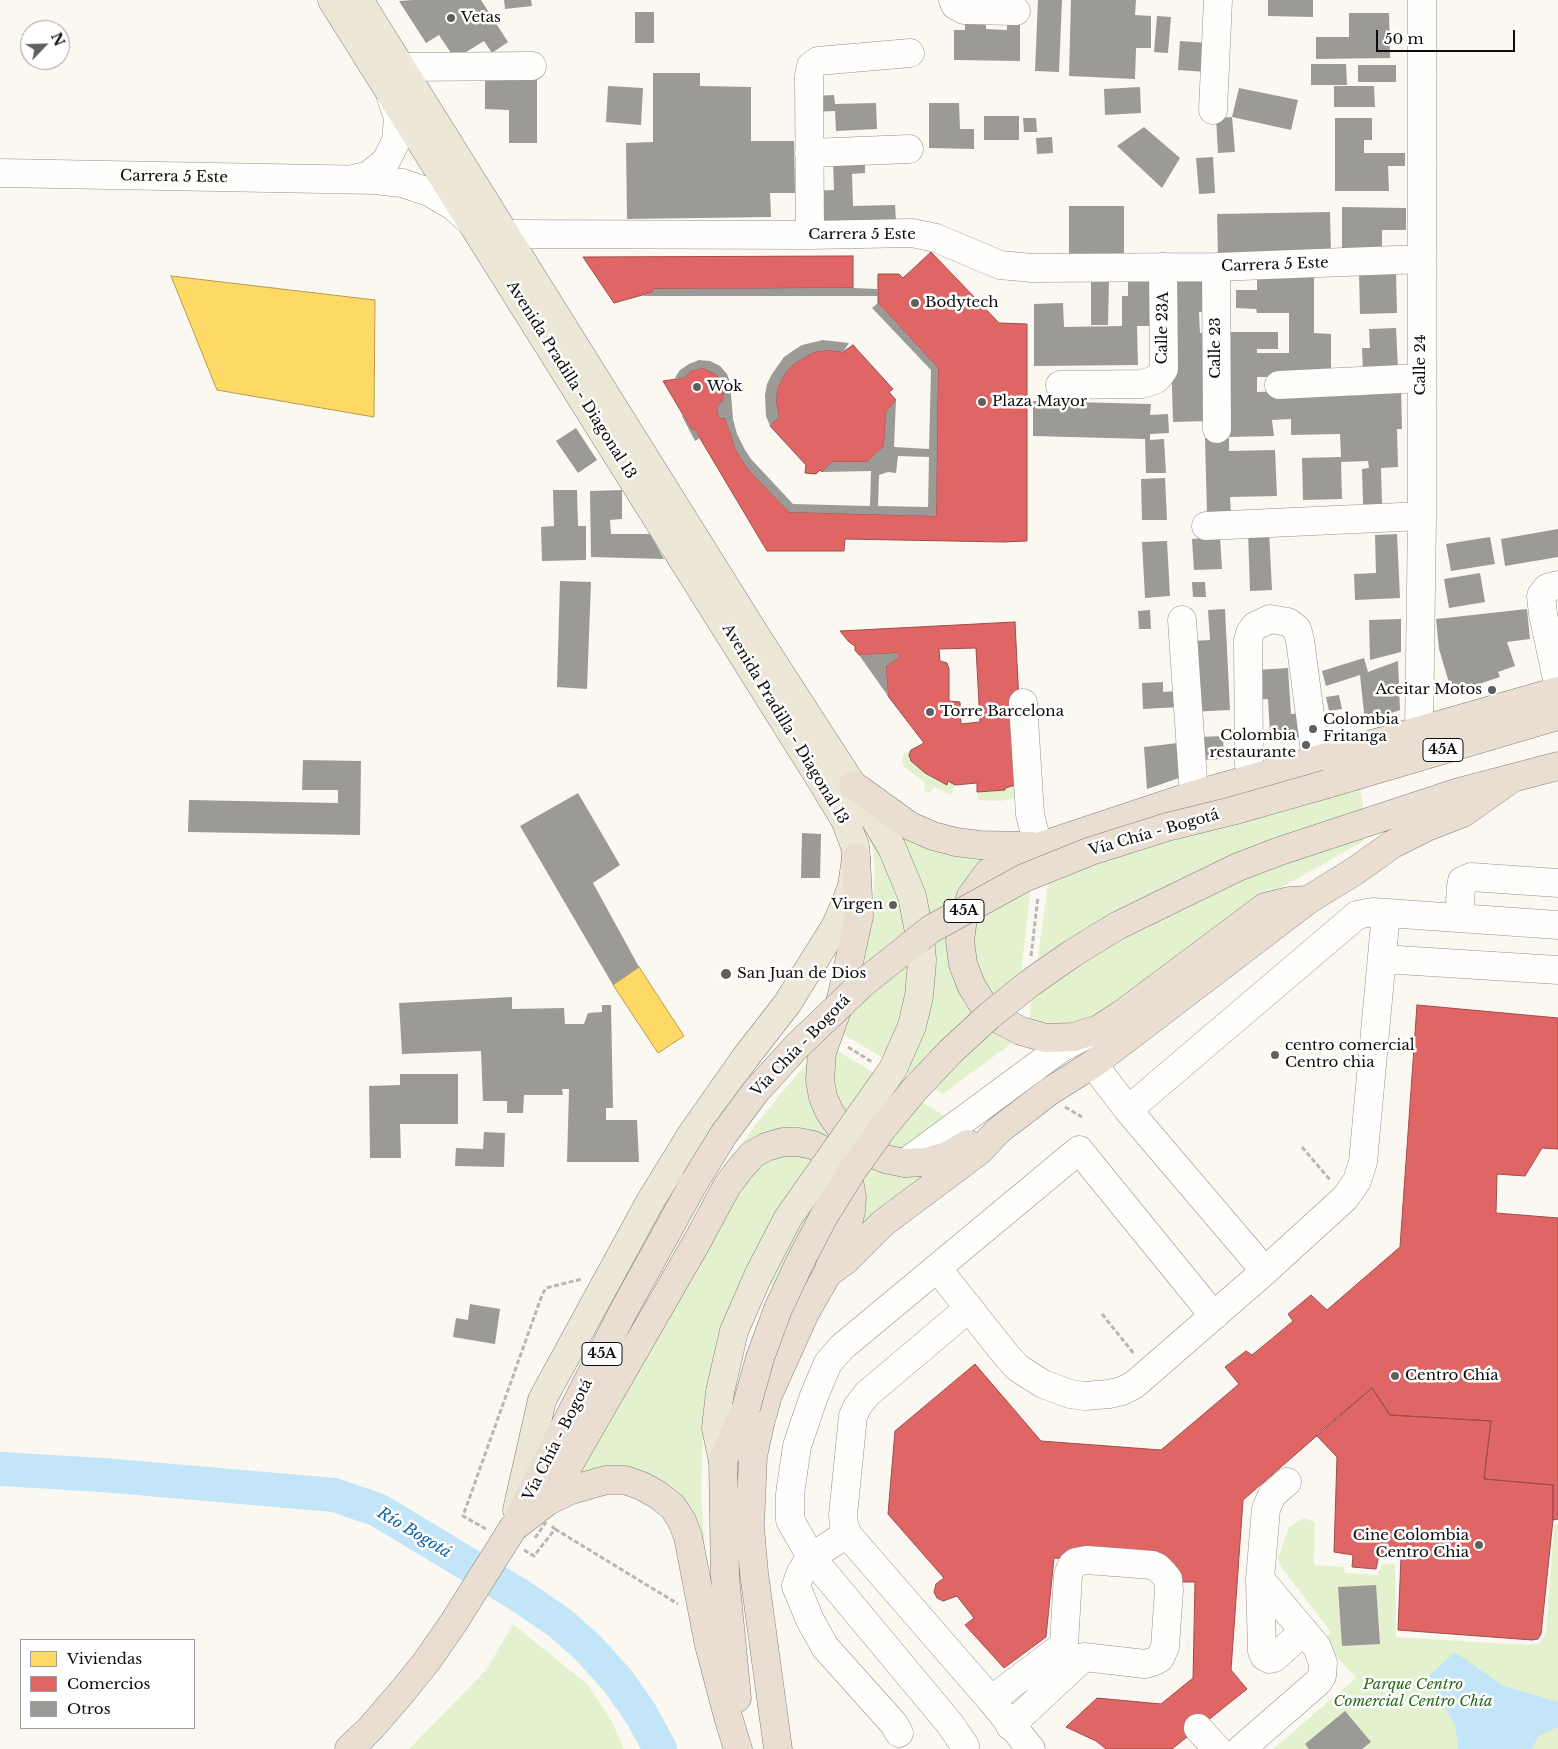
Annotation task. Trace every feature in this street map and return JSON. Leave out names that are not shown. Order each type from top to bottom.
[{"type":"highway","points":[[1308,900],[1265,906],[1122,1014],[1099,1029],[1073,1037],[1046,1038],[1021,1032],[1000,1020],[983,1005],[971,985],[963,964],[960,940],[963,918],[972,896],[988,873],[1011,856],[1194,795],[1250,779],[1322,772],[1420,731],[1558,690]]},
{"type":"highway","name":"Vía Chía - Bogotá","points":[[348,1749],[370,1729],[427,1661],[513,1528],[624,1310],[695,1181],[724,1134],[756,1090],[797,1046],[862,984],[931,929],[1024,878],[1091,851],[1167,827],[1232,811],[1322,772],[1558,716]]},
{"type":"highway","points":[[746,1749],[736,1689],[725,1576],[723,1461],[746,1408],[760,1358],[772,1326],[800,1262],[824,1216],[852,1171],[882,1129],[951,1051],[1010,999],[1073,953],[1117,926],[1238,867],[1280,851],[1459,792],[1558,766]]},
{"type":"highway","points":[[828,1273],[845,1262],[883,1224],[978,1152],[998,1130],[1050,1090],[1094,1064],[1308,900],[1355,871],[1393,844],[1427,827],[1463,813],[1511,779]]},
{"type":"highway","points":[[853,785],[910,826],[933,836],[956,842],[980,845],[1038,847]]},
{"type":"highway","points":[[856,858],[859,916],[841,999],[822,1052],[820,1080],[823,1097],[829,1111],[844,1133],[862,1149],[886,1159],[905,1163],[926,1162],[947,1156],[998,1130]]},
{"type":"highway","points":[[548,1513],[727,1186],[752,1155],[766,1147],[783,1142],[798,1142],[813,1145],[836,1161],[844,1172],[851,1192],[852,1211],[834,1250],[828,1273],[805,1313],[768,1395],[753,1456],[750,1527],[752,1555],[778,1749]]},
{"type":"highway","points":[[513,1528],[548,1513],[590,1484],[606,1480],[625,1480],[642,1486],[658,1495],[673,1507],[682,1520],[688,1537],[709,1645],[738,1749]]},
{"type":"main road","name":"Avenida Pradilla - Diagonal 13","points":[[332,0],[391,97],[473,224],[819,777],[845,820],[855,846],[856,858],[852,886],[835,926],[787,1004],[745,1058],[691,1135],[656,1192],[542,1400],[513,1528]]},
{"type":"main road","name":"Avenida Pradilla - Diagonal 13","points":[[359,0],[754,632],[879,826],[903,871],[912,896],[917,918],[922,962],[919,996],[912,1026],[893,1069],[788,1218],[759,1274],[734,1332],[720,1392],[716,1428],[723,1461]]},
{"type":"street","points":[[953,0],[955,5],[964,10],[1016,11]]},
{"type":"street","points":[[1212,110],[1218,0]]},
{"type":"street","name":"Calle 24","points":[[1420,731],[1422,0]]},
{"type":"street","points":[[810,235],[809,76],[811,66],[818,61],[910,53]]},
{"type":"street","points":[[401,68],[532,66]]},
{"type":"street","name":"Carrera 5 Este","points":[[348,180],[369,175],[386,161],[396,140],[398,118],[391,97]]},
{"type":"street","points":[[809,153],[909,149]]},
{"type":"street","name":"Carrera 5 Este","points":[[0,174],[375,180],[402,183],[429,192],[453,206],[473,224]]},
{"type":"street","name":"Carrera 5 Este","points":[[505,234],[810,235],[912,233],[936,238],[1000,266],[1015,267],[1216,267],[1422,258]]},
{"type":"street","name":"Calle 23A","points":[[1060,385],[1142,384],[1155,380],[1160,375],[1164,369],[1163,267]]},
{"type":"street","name":"Calle 23","points":[[1216,267],[1216,429]]},
{"type":"street","points":[[1279,385],[1421,378]]},
{"type":"street","points":[[1206,526],[1422,516]]},
{"type":"street","points":[[1558,585],[1548,588],[1541,596],[1558,684]]},
{"type":"street","points":[[1250,779],[1248,641],[1250,633],[1255,626],[1270,619],[1288,622],[1297,630],[1322,772]]},
{"type":"street","points":[[1182,620],[1194,795]]},
{"type":"street","points":[[1023,703],[1030,814],[1038,847]]},
{"type":"street","points":[[1459,918],[1460,887],[1462,881],[1470,877],[1558,883]]},
{"type":"street","points":[[1128,1110],[1357,915],[1368,912],[1558,925]]},
{"type":"street","points":[[937,1268],[1006,1355],[1018,1368],[1042,1384],[1070,1394],[1085,1396],[1109,1394],[1122,1391],[1134,1385],[1265,1272],[1346,1198],[1357,1181],[1363,1162],[1386,913]]},
{"type":"street","points":[[1382,959],[1558,970]]},
{"type":"street","points":[[905,1163],[1061,1048],[1099,1029]]},
{"type":"street","points":[[1094,1064],[1128,1110],[1265,1272]]},
{"type":"street","points":[[964,1746],[950,1724],[811,1557],[790,1520],[790,1494],[797,1446],[814,1396],[828,1363],[842,1347],[1079,1150],[1214,1316]]},
{"type":"street","points":[[969,1308],[867,1394],[857,1407],[853,1416],[843,1515],[848,1534],[991,1700],[1030,1749]]},
{"type":"street","points":[[1286,1482],[1272,1495],[1266,1509],[1260,1578],[1262,1651],[1264,1656],[1269,1659],[1274,1658],[1304,1631]]},
{"type":"street","points":[[848,1534],[811,1557],[800,1572],[796,1586],[810,1620],[825,1647],[898,1728],[900,1733]]},
{"type":"street","points":[[1241,1749],[1318,1682],[1322,1676],[1323,1663],[1317,1647],[1260,1578]]},
{"type":"street","points":[[991,1700],[1074,1651],[1010,1726]]},
{"type":"street","points":[[1198,1728],[1217,1749]]},
{"type":"path","points":[[555,1529],[686,1609]]},
{"type":"green space","points":[[911,750],[909,755],[911,761],[925,773],[947,785],[948,781],[955,785],[951,795],[934,787],[930,792],[926,792],[924,788],[925,782],[904,767],[902,761],[904,754]]},
{"type":"green space","points":[[1018,785],[1018,796],[1010,799],[1000,801],[978,800],[977,792],[1005,790],[1005,788]]},
{"type":"green space","points":[[1253,787],[1262,818],[1360,789],[1364,812],[1364,841],[1237,912],[1111,1010],[1084,1022],[1055,1024],[1029,1019],[1053,850]]},
{"type":"green space","points":[[851,801],[895,832],[945,853],[981,859],[983,866],[948,933],[948,959],[952,978],[967,1009],[982,1025],[1012,1043],[943,1094],[843,1034],[864,960],[873,911],[875,866],[872,845]]},
{"type":"green space","points":[[1033,867],[1016,1019],[995,1006],[972,961],[973,928],[982,908]]},
{"type":"green space","points":[[836,1050],[955,1122],[917,1150],[890,1148],[848,1118],[838,1099],[832,1073]]},
{"type":"green space","points":[[811,1058],[817,1106],[934,1175],[861,1232],[865,1206],[826,1140],[730,1161],[755,1125]]},
{"type":"green space","points":[[778,1152],[818,1158],[822,1247],[796,1303],[749,1268],[711,1378],[703,1434],[701,1496],[705,1551],[690,1507],[668,1487],[571,1478],[744,1180],[757,1164]]},
{"type":"green space","name":"Parque Centro Comercial Centro Chía","points":[[1304,1518],[1315,1522],[1314,1565],[1344,1567],[1345,1573],[1378,1575],[1382,1564],[1395,1564],[1396,1637],[1526,1645],[1539,1643],[1546,1633],[1554,1525],[1558,1524],[1558,1749],[1273,1749],[1356,1678],[1322,1640],[1331,1632],[1282,1568],[1278,1558],[1289,1527]]},
{"type":"green space","points":[[513,1624],[588,1685],[611,1720],[624,1749],[409,1749],[487,1669]]},
{"type":"water","points":[[1455,1652],[1502,1685],[1558,1702],[1558,1727],[1538,1736],[1532,1749],[1457,1749],[1455,1725],[1428,1677]]},
{"type":"building: Viviendas","points":[[171,276],[375,300],[374,417],[217,390]]},
{"type":"building: Viviendas","points":[[639,967],[684,1036],[658,1053],[613,985]]},
{"type":"building: Comercios","name":"Plaza Mayor","points":[[931,252],[999,323],[1027,324],[1027,541],[845,539],[844,551],[767,551],[695,430],[692,430],[663,381],[683,378],[691,371],[703,368],[714,373],[720,379],[724,394],[723,400],[717,407],[719,418],[725,418],[736,450],[747,468],[789,512],[936,516],[938,368],[878,303],[878,274],[899,274],[903,278]]},
{"type":"building: Comercios","points":[[853,256],[853,288],[653,289],[653,292],[614,303],[583,257]]},
{"type":"building: Comercios","points":[[853,345],[893,389],[889,392],[896,400],[886,412],[884,446],[867,462],[832,462],[822,472],[820,470],[816,474],[805,473],[806,465],[770,426],[779,417],[776,402],[777,389],[791,366],[803,358],[814,352],[828,350],[843,352]]},
{"type":"building: Comercios","name":"Torre Barcelona","points":[[1015,622],[1023,783],[1005,788],[1005,790],[977,792],[977,783],[955,785],[948,781],[947,785],[925,773],[911,761],[909,755],[911,750],[924,743],[888,696],[886,666],[899,657],[898,653],[859,655],[855,650],[855,646],[840,631]],"holes":[[[976,648],[980,722],[961,724],[960,702],[949,701],[949,669],[947,663],[940,661],[939,649]]]},
{"type":"building: Comercios","name":"Centro Chía","points":[[1417,1005],[1558,1018],[1558,1149],[1542,1148],[1525,1176],[1497,1174],[1496,1213],[1558,1218],[1558,1519],[1553,1520],[1553,1485],[1484,1479],[1491,1421],[1390,1415],[1372,1388],[1243,1500],[1231,1670],[1247,1689],[1172,1749],[1106,1749],[1096,1741],[1066,1727],[1097,1698],[1161,1704],[1193,1678],[1195,1582],[1178,1582],[1165,1555],[1076,1549],[1075,1559],[1054,1558],[1046,1637],[1004,1668],[965,1625],[974,1618],[957,1596],[943,1601],[937,1598],[934,1592],[936,1584],[944,1578],[888,1514],[895,1431],[975,1364],[1041,1441],[1161,1450],[1239,1384],[1225,1367],[1246,1351],[1252,1355],[1274,1337],[1293,1321],[1288,1314],[1311,1295],[1327,1310],[1400,1247]]},
{"type":"building: Comercios","name":"Centro Chía","points":[[1372,1388],[1390,1415],[1491,1421],[1484,1479],[1553,1485],[1553,1520],[1541,1634],[1538,1639],[1398,1630],[1401,1557],[1379,1555],[1376,1569],[1352,1567],[1353,1555],[1334,1552],[1337,1457],[1316,1435]]},
{"type":"building: Otros","name":"Vetas","points":[[481,0],[508,42],[492,53],[484,41],[455,59],[439,35],[426,43],[399,1]]},
{"type":"building: Otros","points":[[504,0],[531,0],[532,6],[505,9]]},
{"type":"building: Otros","points":[[1038,0],[1062,0],[1059,72],[1035,71]]},
{"type":"building: Otros","points":[[1071,0],[1136,0],[1135,15],[1151,16],[1151,48],[1136,48],[1135,79],[1069,76]]},
{"type":"building: Otros","points":[[1268,0],[1313,0],[1313,17],[1268,16]]},
{"type":"building: Otros","points":[[635,12],[654,12],[654,43],[635,43]]},
{"type":"building: Otros","points":[[1349,13],[1389,13],[1390,58],[1316,59],[1316,37],[1349,37]]},
{"type":"building: Otros","points":[[1157,16],[1171,17],[1168,53],[1154,52]]},
{"type":"building: Otros","points":[[965,22],[986,22],[986,29],[1007,30],[1007,22],[1020,22],[1020,61],[954,60],[954,30],[965,30]]},
{"type":"building: Otros","points":[[1180,41],[1208,43],[1206,72],[1178,70]]},
{"type":"building: Otros","points":[[1311,64],[1346,64],[1347,85],[1311,85]]},
{"type":"building: Otros","points":[[1358,65],[1396,65],[1396,82],[1358,82]]},
{"type":"building: Otros","points":[[653,73],[700,73],[700,86],[751,87],[751,141],[794,141],[795,193],[770,193],[771,217],[627,219],[626,143],[653,142]]},
{"type":"building: Otros","points":[[485,78],[537,78],[537,143],[509,143],[509,110],[485,109]]},
{"type":"building: Otros","points":[[608,86],[643,88],[641,125],[606,122]]},
{"type":"building: Otros","points":[[1334,86],[1374,86],[1375,107],[1334,107]]},
{"type":"building: Otros","points":[[1140,87],[1141,113],[1105,115],[1104,89]]},
{"type":"building: Otros","points":[[1239,88],[1298,100],[1291,130],[1232,117]]},
{"type":"building: Otros","points":[[834,95],[835,104],[876,103],[877,129],[836,131],[835,111],[813,112],[813,96]]},
{"type":"building: Otros","points":[[929,103],[959,103],[960,129],[974,129],[974,149],[929,148]]},
{"type":"building: Otros","points":[[984,116],[1019,116],[1019,140],[984,140]]},
{"type":"building: Otros","points":[[1232,117],[1235,152],[1218,153],[1216,118]]},
{"type":"building: Otros","points":[[1023,118],[1036,118],[1037,132],[1024,132]]},
{"type":"building: Otros","points":[[1335,118],[1372,118],[1372,140],[1364,140],[1364,153],[1405,153],[1405,166],[1388,166],[1389,191],[1335,191]]},
{"type":"building: Otros","points":[[1144,127],[1180,158],[1162,188],[1117,146]]},
{"type":"building: Otros","points":[[1052,137],[1053,153],[1037,154],[1036,138]]},
{"type":"building: Otros","points":[[1213,157],[1215,193],[1199,194],[1196,158]]},
{"type":"building: Otros","points":[[865,159],[865,173],[852,174],[853,206],[895,205],[896,221],[815,223],[814,191],[834,190],[833,160]]},
{"type":"building: Otros","points":[[1069,206],[1124,206],[1124,257],[1069,257]]},
{"type":"building: Otros","points":[[1342,207],[1406,208],[1406,230],[1382,230],[1382,255],[1342,254]]},
{"type":"building: Otros","points":[[1330,212],[1331,255],[1218,257],[1217,214]]},
{"type":"building: Otros","points":[[1359,272],[1396,272],[1397,313],[1360,314]]},
{"type":"building: Otros","points":[[1257,276],[1314,276],[1314,333],[1331,334],[1331,377],[1257,377],[1257,392],[1290,391],[1290,398],[1366,395],[1366,388],[1401,387],[1402,429],[1397,429],[1398,467],[1381,468],[1382,504],[1363,504],[1362,469],[1369,468],[1368,461],[1341,462],[1342,499],[1303,500],[1302,458],[1341,457],[1340,434],[1291,435],[1291,419],[1272,420],[1274,436],[1229,437],[1229,451],[1275,450],[1277,496],[1230,497],[1231,515],[1207,515],[1205,438],[1225,437],[1223,332],[1278,332],[1278,349],[1257,349],[1257,353],[1289,353],[1289,313],[1257,313],[1256,309],[1236,308],[1236,290],[1257,290]]},
{"type":"building: Otros","points":[[1128,278],[1155,278],[1154,326],[1137,326],[1138,365],[1034,366],[1034,304],[1063,303],[1064,327],[1122,326],[1122,296],[1128,296]]},
{"type":"building: Otros","points":[[1091,279],[1109,280],[1108,325],[1091,325]]},
{"type":"building: Otros","points":[[1169,282],[1204,282],[1204,312],[1199,312],[1200,333],[1205,333],[1207,421],[1173,422]]},
{"type":"building: Otros","points":[[653,289],[878,289],[878,296],[642,296],[653,292]]},
{"type":"building: Otros","points":[[878,303],[938,368],[936,516],[789,512],[747,468],[736,450],[725,418],[719,418],[717,407],[723,400],[724,394],[720,379],[714,373],[703,368],[691,371],[683,378],[675,379],[676,376],[680,370],[699,360],[710,361],[720,366],[727,374],[730,382],[733,419],[737,434],[745,450],[793,504],[870,506],[871,471],[822,472],[832,462],[867,462],[884,446],[886,412],[896,400],[894,447],[929,449],[931,370],[872,308]],"holes":[[[898,456],[929,457],[928,507],[878,506],[879,475],[888,472],[896,473]]]},
{"type":"building: Otros","points":[[1396,328],[1398,368],[1363,370],[1362,348],[1370,348],[1369,329]]},
{"type":"building: Otros","points":[[823,340],[849,343],[843,352],[828,350],[814,352],[791,366],[777,389],[776,402],[779,417],[770,426],[766,416],[765,395],[767,384],[772,374],[784,357],[794,350],[802,345]]},
{"type":"building: Otros","points":[[1033,401],[1151,404],[1150,415],[1168,414],[1169,433],[1150,434],[1150,440],[1164,439],[1166,473],[1146,473],[1145,439],[1033,436]]},
{"type":"building: Otros","points":[[682,416],[692,430],[695,430],[700,438],[695,441]]},
{"type":"building: Otros","points":[[576,428],[597,460],[578,473],[556,441]]},
{"type":"building: Otros","points":[[1165,478],[1167,520],[1142,520],[1141,479]]},
{"type":"building: Otros","points":[[553,490],[577,490],[578,526],[586,526],[586,560],[542,561],[541,527],[554,526]]},
{"type":"building: Otros","points":[[622,490],[622,519],[610,520],[611,534],[650,534],[664,559],[591,557],[590,491]]},
{"type":"building: Otros","points":[[1558,529],[1558,557],[1505,566],[1501,539]]},
{"type":"building: Otros","points":[[1269,530],[1272,590],[1250,591],[1248,531]]},
{"type":"building: Otros","points":[[1397,534],[1400,598],[1355,600],[1354,574],[1376,573],[1375,535]]},
{"type":"building: Otros","points":[[1220,537],[1222,569],[1194,570],[1192,539]]},
{"type":"building: Otros","points":[[1490,537],[1495,564],[1451,571],[1446,544]]},
{"type":"building: Otros","points":[[1167,541],[1170,596],[1145,598],[1142,542]]},
{"type":"building: Otros","points":[[1480,573],[1485,602],[1449,608],[1444,579]]},
{"type":"building: Otros","points":[[560,581],[591,582],[587,689],[557,687]]},
{"type":"building: Otros","points":[[1192,582],[1205,582],[1206,597],[1193,597]]},
{"type":"building: Otros","points":[[1225,609],[1230,710],[1189,712],[1193,641],[1210,640],[1208,610]]},
{"type":"building: Otros","points":[[1527,609],[1530,639],[1507,642],[1515,666],[1498,672],[1500,677],[1452,693],[1439,649],[1436,619]]},
{"type":"building: Otros","points":[[1150,610],[1151,629],[1139,629],[1138,611]]},
{"type":"building: Otros","points":[[1401,619],[1401,652],[1370,660],[1369,620]]},
{"type":"building: Otros","points":[[898,653],[899,657],[886,666],[888,696],[859,655]]},
{"type":"building: Otros","points":[[1364,658],[1368,672],[1398,661],[1400,710],[1365,722],[1360,675],[1326,686],[1322,671]]},
{"type":"building: Otros","points":[[1288,668],[1291,714],[1304,713],[1306,739],[1293,740],[1292,731],[1270,733],[1268,699],[1251,700],[1257,670]]},
{"type":"building: Otros","points":[[1163,682],[1163,692],[1178,691],[1179,707],[1143,709],[1142,683]]},
{"type":"building: Otros","points":[[1339,695],[1342,709],[1329,711],[1326,697]]},
{"type":"building: Otros","points":[[1223,736],[1224,759],[1200,760],[1199,737]]},
{"type":"building: Otros","points":[[1178,743],[1182,777],[1147,789],[1144,747]]},
{"type":"building: Otros","points":[[303,760],[361,761],[360,835],[188,832],[189,800],[338,803],[338,790],[302,790]]},
{"type":"building: Otros","points":[[578,793],[620,865],[593,883],[639,967],[613,985],[520,826]]},
{"type":"building: Otros","points":[[802,833],[821,834],[820,878],[801,878]]},
{"type":"building: Otros","points":[[512,997],[512,1009],[564,1008],[565,1024],[584,1024],[588,1013],[602,1012],[602,1005],[611,1005],[613,1108],[606,1108],[606,1120],[637,1120],[639,1162],[567,1162],[569,1089],[562,1089],[563,1095],[524,1095],[523,1113],[507,1113],[507,1101],[483,1101],[481,1051],[402,1054],[399,1003]]},
{"type":"building: Otros","points":[[400,1074],[458,1074],[458,1124],[400,1124],[401,1158],[370,1158],[369,1086],[400,1085]]},
{"type":"building: Otros","points":[[484,1132],[505,1133],[504,1167],[455,1166],[456,1148],[483,1149]]},
{"type":"building: Otros","points":[[470,1304],[500,1309],[495,1344],[453,1337],[456,1318],[468,1320]]},
{"type":"building: Otros","points":[[1376,1585],[1380,1644],[1342,1646],[1338,1587]]},
{"type":"building: Otros","points":[[1345,1711],[1371,1742],[1362,1749],[1309,1749],[1305,1744]]},
{"type":"waterway","name":"Río Bogotá","points":[[0,1469],[103,1475],[334,1495],[378,1510],[519,1595],[560,1623],[588,1648],[618,1681],[641,1714],[660,1749]]},
{"type":"place","name":"Vetas","points":[[451,18]]},
{"type":"place","name":"Bodytech","points":[[915,303]]},
{"type":"place","name":"Wok","points":[[697,387]]},
{"type":"place","name":"Plaza Mayor","points":[[982,402]]},
{"type":"place","name":"Aceitar Motos","points":[[1492,690]]},
{"type":"place","name":"Torre Barcelona","points":[[930,712]]},
{"type":"place","name":"Colombia Fritanga","points":[[1313,729]]},
{"type":"place","name":"Colombia restaurante","points":[[1306,745]]},
{"type":"place","name":"Virgen","points":[[893,905]]},
{"type":"place","name":"San Juan de Dios","points":[[726,974]]},
{"type":"place","name":"centro comercial Centro chia","points":[[1275,1055]]},
{"type":"place","name":"Centro Chía","points":[[1395,1376]]},
{"type":"place","name":"Cine Colombia Centro Chia","points":[[1479,1545]]}]
